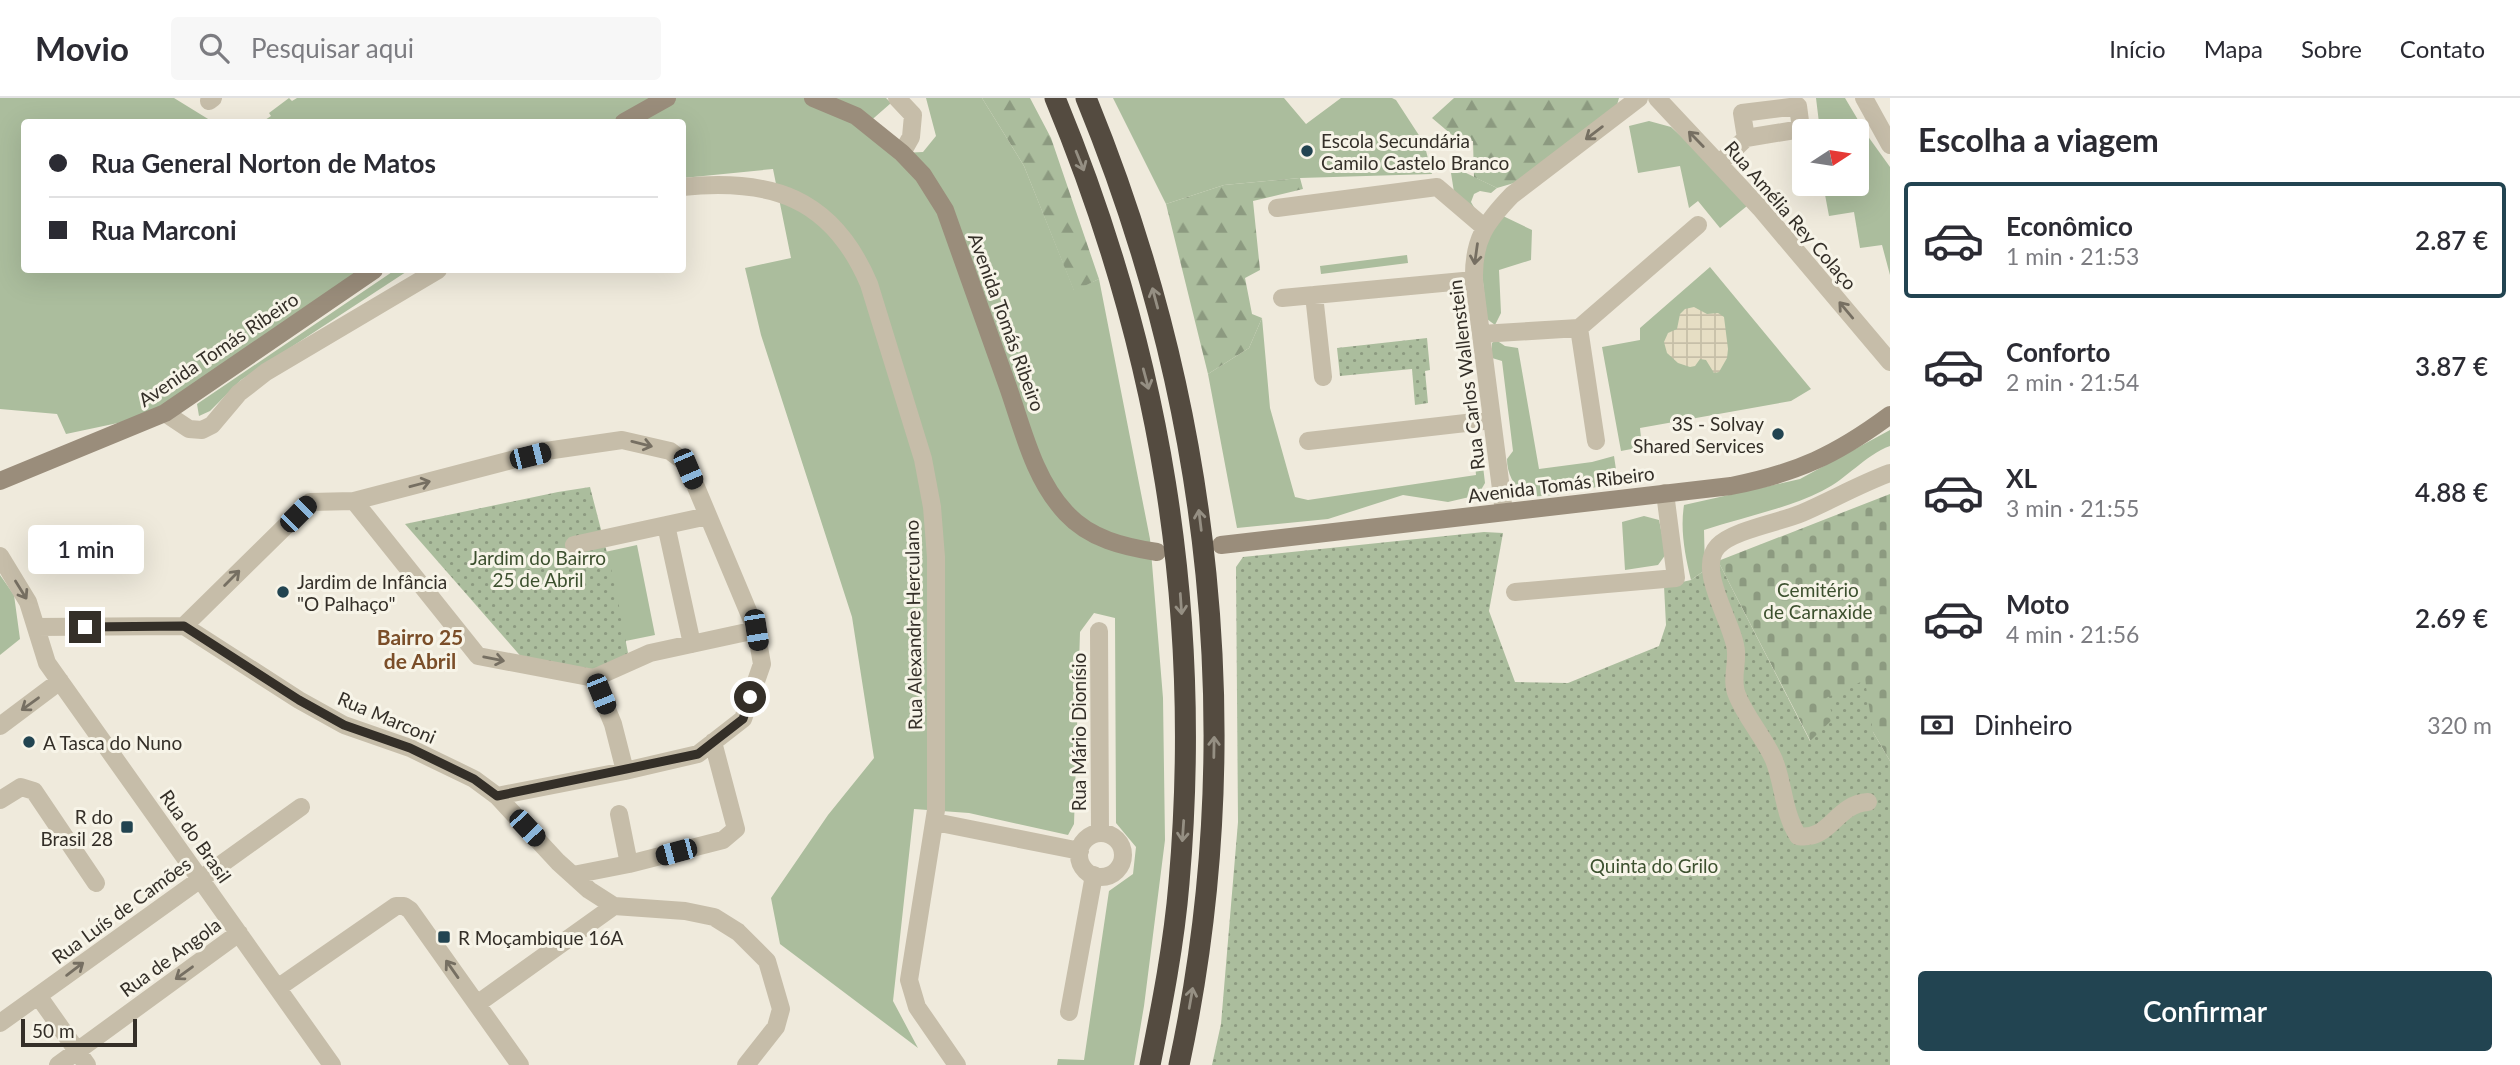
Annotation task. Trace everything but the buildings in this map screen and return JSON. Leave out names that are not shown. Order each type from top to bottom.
[{"type":"highway","points":[[1055,98],[1089,184],[1136,340],[1159,441],[1178,569],[1185,695],[1185,797],[1173,936],[1150,1065]]},
{"type":"highway","points":[[1086,98],[1133,223],[1172,366],[1193,466],[1209,602],[1214,742],[1209,863],[1201,936],[1179,1065]]},
{"type":"street","points":[[629,119],[667,98]]},
{"type":"street","name":"Avenida Tomás Ribeiro","points":[[813,98],[856,116],[902,153],[923,175],[945,211],[1038,470],[1066,514],[1087,531],[1108,541],[1134,549],[1157,552]]},
{"type":"street","points":[[897,98],[913,115],[911,137],[902,153]]},
{"type":"street","name":"Rua Carlos Wallenstein","points":[[1504,512],[1474,280],[1476,244],[1495,213],[1512,195],[1639,98]]},
{"type":"street","name":"Rua Amélia Rey Colaço","points":[[1657,98],[1720,163],[1890,362]]},
{"type":"street","points":[[1864,98],[1890,145]]},
{"type":"street","points":[[1720,163],[1746,138]]},
{"type":"street","name":"Rua Alexandre Herculano","points":[[686,187],[743,185],[771,190],[799,200],[826,219],[861,263],[915,430],[933,518],[936,557],[937,794],[909,980],[917,1007],[957,1065]]},
{"type":"street","points":[[1277,208],[1437,187],[1485,228]]},
{"type":"street","points":[[1481,334],[1579,328],[1698,225]]},
{"type":"street","name":"Avenida Tomás Ribeiro","points":[[0,481],[165,413],[370,273]]},
{"type":"street","points":[[165,413],[189,429],[201,430],[212,425],[239,393],[266,372],[433,273]]},
{"type":"street","points":[[1282,298],[1474,280]]},
{"type":"street","points":[[1314,295],[1323,377]]},
{"type":"street","points":[[1579,328],[1596,441]]},
{"type":"street","name":"Avenida Tomás Ribeiro","points":[[1221,545],[1731,486],[1803,468],[1862,436],[1890,415]]},
{"type":"street","points":[[1308,441],[1492,420]]},
{"type":"street","points":[[36,627],[184,626],[310,502],[354,501],[546,452],[622,440],[670,451],[686,463],[756,630],[762,664],[743,719],[698,754],[497,796]]},
{"type":"street","points":[[1868,802],[1854,803],[1821,833],[1807,837],[1798,836],[1789,822],[1774,761],[1736,693],[1734,672],[1737,654],[1733,635],[1714,590],[1712,557],[1718,545],[1739,534],[1801,513],[1890,473]]},
{"type":"street","points":[[1515,592],[1676,578],[1665,493]]},
{"type":"street","points":[[354,501],[478,656],[594,678],[650,653],[756,630]]},
{"type":"street","points":[[574,545],[708,516]]},
{"type":"street","points":[[666,525],[692,644]]},
{"type":"street","name":"Rua do Brasil","points":[[0,556],[28,602],[47,663],[332,1065]]},
{"type":"street","name":"Rua Marconi","points":[[184,626],[299,700],[344,725],[410,748],[474,779],[497,796],[573,876],[614,906]]},
{"type":"street","name":"Rua Mário Dionísio","points":[[1099,631],[1100,833]]},
{"type":"street","points":[[594,678],[613,724],[625,771]]},
{"type":"street","points":[[0,726],[60,681]]},
{"type":"street","points":[[573,876],[723,839],[736,829],[713,742]]},
{"type":"street","points":[[0,800],[21,787],[34,791],[96,883]]},
{"type":"street","name":"Rua Luís de Camões","points":[[0,1023],[301,807]]},
{"type":"street","points":[[619,814],[629,864]]},
{"type":"street","points":[[934,822],[1080,850],[1081,863],[1094,875],[1069,1012]]},
{"type":"street","name":"Rua Mário Dionísio","points":[[1080,850],[1084,840],[1100,833],[1106,833],[1121,845],[1123,858],[1118,869],[1106,876],[1094,875]]},
{"type":"street","points":[[279,987],[396,906],[404,906],[410,910],[520,1065]]},
{"type":"street","points":[[477,1004],[614,906],[685,911],[714,917],[738,932],[768,961],[782,1009],[780,1019],[746,1065]]},
{"type":"street","name":"Rua de Angola","points":[[58,1065],[83,1058],[239,933]]},
{"type":"street","points":[[39,997],[83,1058]]},
{"type":"green space","points":[[0,98],[174,98],[208,119],[21,119],[21,273],[370,273],[165,413],[66,434],[57,414],[0,409]]},
{"type":"green space","points":[[289,98],[292,101],[297,98],[886,98],[891,103],[867,124],[902,153],[923,152],[936,136],[926,98],[982,98],[1024,166],[1074,290],[1099,279],[1150,539],[1163,698],[1165,840],[1134,1065],[1057,1065],[1058,1059],[1084,1060],[1109,891],[1133,874],[1136,847],[1116,823],[1115,618],[1094,613],[1080,632],[1074,824],[1068,835],[969,813],[914,809],[893,1001],[918,1048],[780,944],[771,898],[828,815],[874,758],[852,617],[761,335],[745,268],[791,258],[773,169],[686,178],[686,119],[266,119],[271,116],[269,113]]},
{"type":"green space","points":[[982,98],[1030,98],[1051,138],[1099,279],[1074,291],[1024,166]]},
{"type":"green space","name":"Escola Secundária Camilo Castelo Branco","points":[[1113,98],[1284,98],[1306,124],[1341,98],[1392,98],[1396,100],[1424,143],[1432,174],[1300,178],[1224,185],[1166,204]]},
{"type":"green space","points":[[1454,98],[1619,98],[1617,105],[1514,183],[1497,188],[1474,177],[1473,141],[1458,140],[1432,118]]},
{"type":"green space","points":[[1816,98],[1845,98],[1857,119],[1819,119]]},
{"type":"green space","points":[[1649,121],[1671,127],[1708,161],[1747,206],[1720,228],[1698,201],[1689,208],[1680,166],[1638,173],[1629,126]]},
{"type":"green space","points":[[1869,138],[1890,167],[1890,275],[1882,245],[1860,248],[1854,212],[1829,216],[1825,196],[1869,196]]},
{"type":"green space","points":[[1462,171],[1497,188],[1491,193],[1480,191],[1474,194],[1471,202],[1475,209],[1454,192],[1451,173]]},
{"type":"green space","points":[[1300,178],[1303,189],[1253,201],[1260,270],[1245,278],[1252,314],[1262,318],[1249,348],[1208,374],[1166,204],[1224,185]]},
{"type":"green space","points":[[1503,216],[1532,230],[1531,260],[1499,270],[1501,313],[1495,325],[1487,319],[1480,255],[1488,234]]},
{"type":"green space","points":[[1407,255],[1408,263],[1321,274],[1320,266]]},
{"type":"green space","points":[[1710,267],[1811,389],[1791,401],[1640,428],[1642,447],[1621,451],[1602,347],[1640,340],[1640,328]]},
{"type":"green space","points":[[391,273],[404,273],[241,380],[210,411],[199,416],[197,404]]},
{"type":"green space","points":[[1262,318],[1270,408],[1295,497],[1308,500],[1476,475],[1473,442],[1480,441],[1485,483],[1478,495],[1448,502],[1403,495],[1328,519],[1237,528],[1208,374],[1249,348]]},
{"type":"green space","points":[[1427,338],[1430,370],[1425,371],[1428,403],[1415,405],[1412,369],[1340,376],[1337,348]]},
{"type":"green space","points":[[1496,340],[1505,346],[1518,348],[1539,469],[1592,462],[1614,456],[1618,483],[1541,496],[1528,494],[1518,487],[1507,465],[1507,459],[1513,451],[1502,361],[1492,358],[1492,343]]},
{"type":"green space","points":[[1890,430],[1890,446],[1872,455],[1822,491],[1779,508],[1704,530],[1705,570],[1691,580],[1683,533],[1684,505],[1800,479]]},
{"type":"green space","name":"Jardim do Bairro 25 de Abril","points":[[590,487],[614,580],[628,653],[613,674],[524,660],[405,524],[558,492]]},
{"type":"green space","name":"Cemitério de Carnaxide","points":[[1890,494],[1890,761],[1873,732],[1835,718],[1811,742],[1718,561]]},
{"type":"green space","points":[[1644,516],[1659,520],[1666,554],[1658,565],[1625,570],[1622,522]]},
{"type":"green space","name":"Quinta do Grilo","points":[[1484,532],[1503,533],[1489,611],[1515,682],[1568,683],[1659,646],[1666,625],[1664,586],[1691,580],[1718,561],[1810,741],[1834,718],[1826,698],[1865,680],[1873,732],[1890,761],[1890,1065],[1212,1065],[1221,1024],[1238,822],[1236,567],[1243,557]]},
{"type":"green space","points":[[637,545],[655,635],[601,646],[582,557]]},
{"type":"green space","points":[[0,575],[14,595],[20,639],[0,655]]},
{"type":"shaded area","points":[[1694,307],[1707,314],[1718,313],[1724,317],[1728,349],[1727,358],[1719,372],[1714,373],[1706,360],[1700,359],[1695,366],[1690,367],[1678,363],[1667,353],[1664,342],[1668,333],[1677,329],[1680,314],[1685,309]]},
{"type":"place","name":"Escola Secundária Camilo Castelo Branco","points":[[1307,151]]},
{"type":"place","name":"3S - Solvay Shared Services","points":[[1778,434]]},
{"type":"place","name":"Jardim de Infância \"O Palhaço\"","points":[[283,592]]},
{"type":"place","name":"A Tasca do Nuno","points":[[29,742]]},
{"type":"place","name":"R do Brasil 28","points":[[127,827]]},
{"type":"place","name":"R Moçambique 16A","points":[[444,937]]},
{"type":"district","name":"Bairro 25 de Abril","points":[[420,648]]},
{"type":"route","points":[[85,627],[184,626],[299,700],[344,725],[410,748],[474,779],[497,796],[698,754],[743,719],[750,697]]}]
